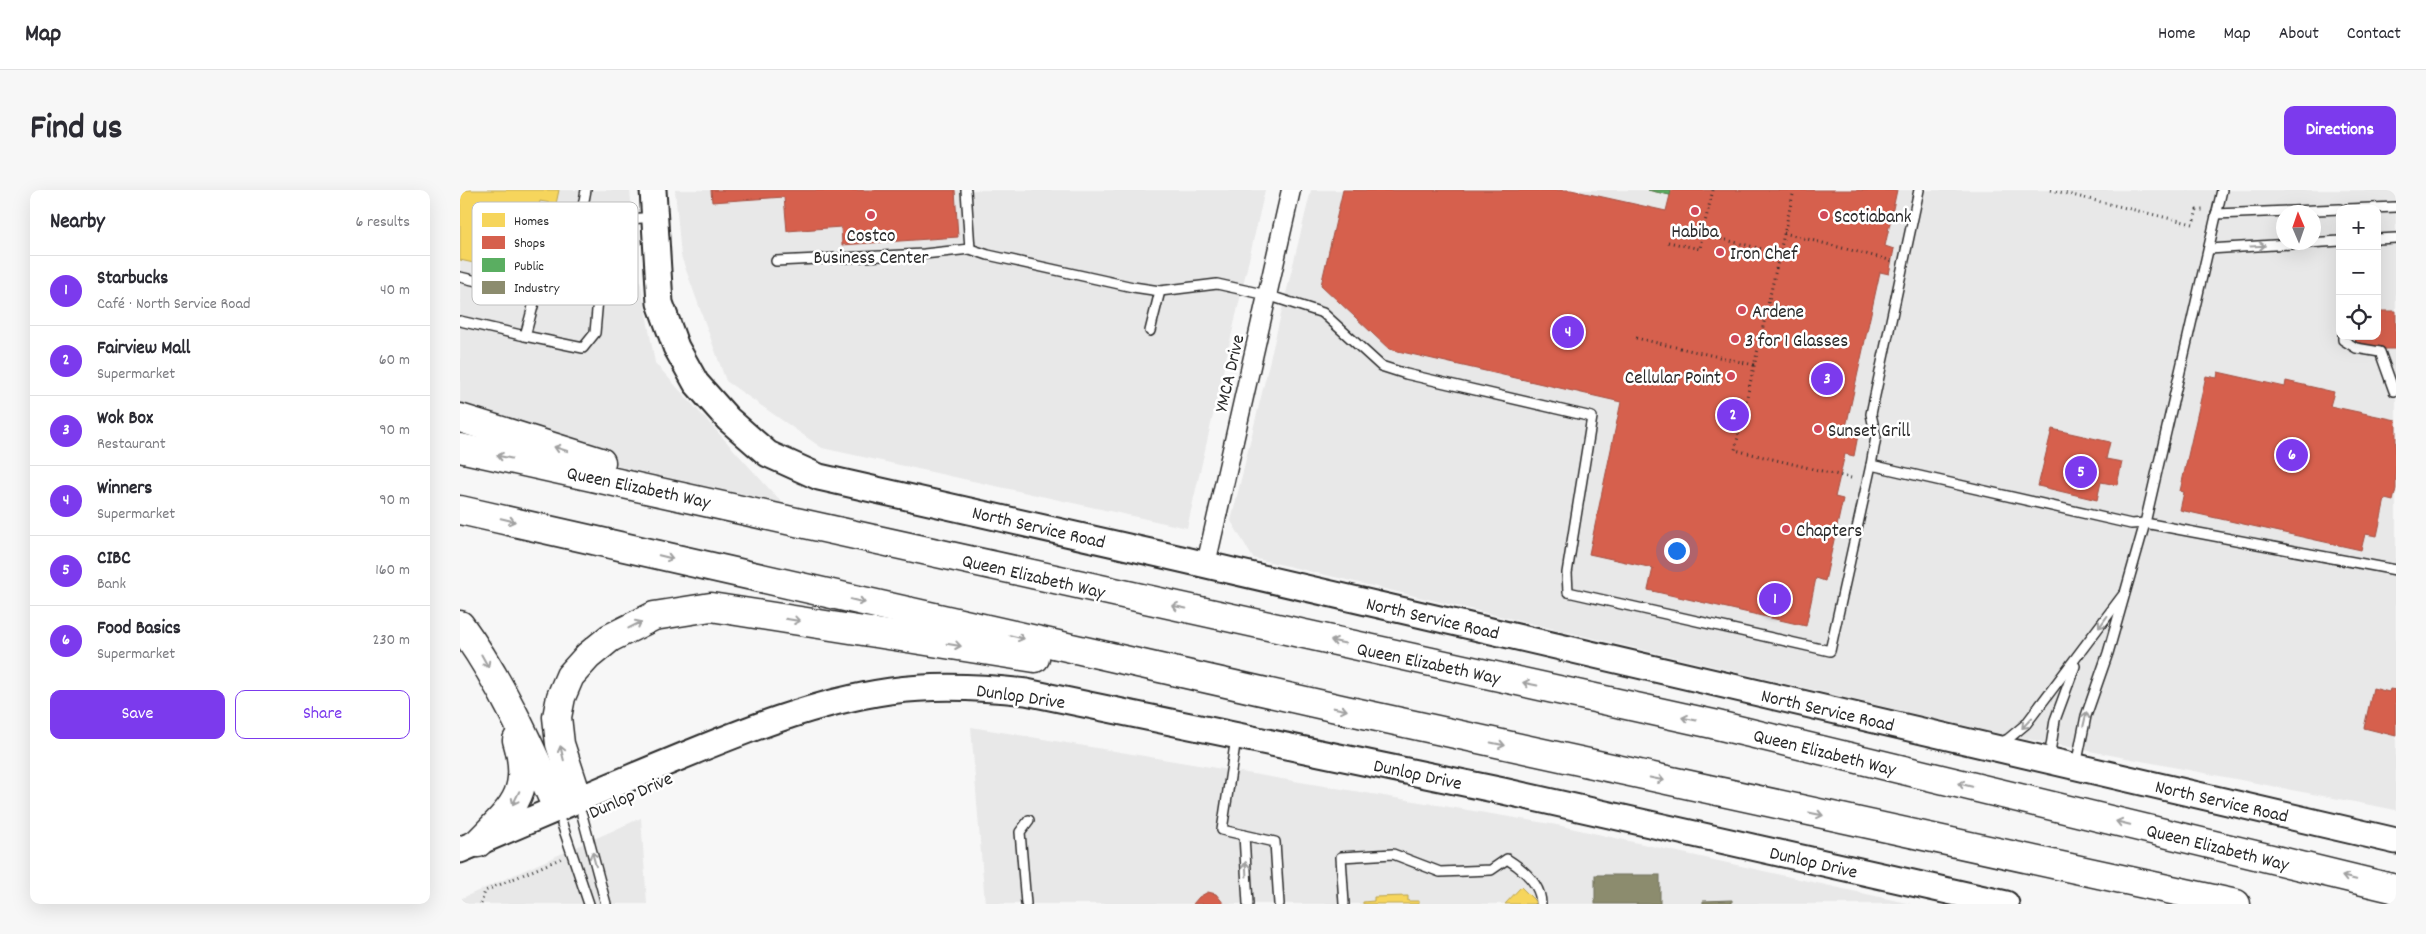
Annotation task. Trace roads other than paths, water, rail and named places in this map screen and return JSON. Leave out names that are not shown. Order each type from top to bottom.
[{"type":"highway","points":[[460,418],[774,515]]},
{"type":"highway","name":"Queen Elizabeth Way","points":[[460,448],[774,515],[1142,599],[1713,724],[2396,889]]},
{"type":"highway","points":[[460,510],[1292,699],[2236,904]]},
{"type":"highway","points":[[570,811],[557,717],[561,697],[570,676],[588,656],[610,638],[654,616],[712,607],[1292,699]]},
{"type":"highway","points":[[460,625],[482,655],[570,811]]},
{"type":"highway","points":[[469,846],[510,810],[519,795],[522,780],[521,753],[506,700]]},
{"type":"street","name":"North Service Road","points":[[653,190],[660,303],[676,347],[696,383],[728,420],[768,454],[819,477],[1206,564],[2396,841]]},
{"type":"street","name":"YMCA Drive","points":[[1206,564],[1291,190]]},
{"type":"street","name":"Dunlop Drive","points":[[460,869],[570,811],[754,727],[827,705],[890,691],[981,687],[1026,692],[1503,791],[2006,904]]},
{"type":"street","name":"Dunlop Drive","points":[[469,846],[570,811]]},
{"type":"lane","points":[[966,190],[970,249]]},
{"type":"lane","points":[[776,260],[924,254],[970,249],[988,255],[1094,279],[1160,291],[1217,284],[1267,295],[1323,313],[1381,366],[1406,374],[1592,417],[1567,572],[1568,592],[1830,650],[1871,465],[1876,437],[1871,414],[1919,190]]},
{"type":"lane","points":[[2076,766],[2086,716],[2128,588],[2145,523],[2222,190]]},
{"type":"lane","points":[[2381,208],[2396,207]]},
{"type":"lane","points":[[2216,214],[2336,209]]},
{"type":"lane","points":[[638,218],[654,217]]},
{"type":"lane","points":[[2381,239],[2396,238]]},
{"type":"lane","points":[[2209,249],[2336,241]]},
{"type":"lane","points":[[1150,330],[1160,291]]},
{"type":"lane","points":[[525,336],[533,305]]},
{"type":"lane","points":[[460,320],[583,348],[596,333],[598,305]]},
{"type":"lane","points":[[2344,340],[2356,348],[2380,352],[2394,391]]},
{"type":"lane","points":[[1871,465],[2131,524],[2145,523],[2396,570]]},
{"type":"lane","points":[[1990,746],[2008,739],[2026,724],[2128,588]]},
{"type":"lane","points":[[2049,760],[2055,720],[2078,657]]},
{"type":"lane","points":[[1236,735],[1222,830],[1275,842],[1279,904]]},
{"type":"lane","points":[[570,811],[571,854],[590,904]]},
{"type":"lane","points":[[570,811],[606,904]]},
{"type":"lane","points":[[1026,904],[1020,832],[1029,820]]},
{"type":"lane","points":[[1244,835],[1248,904]]},
{"type":"lane","points":[[1344,904],[1341,857],[1393,854],[1440,872],[1490,870],[1507,859],[1523,869],[1541,893],[1541,904]]},
{"type":"place","name":"Habiba","points":[[1695,211]]},
{"type":"place","name":"Costco Business Center","points":[[871,215]]},
{"type":"place","name":"Scotiabank","points":[[1824,215]]},
{"type":"place","name":"Iron Chef","points":[[1720,252]]},
{"type":"place","name":"Ardene","points":[[1742,310]]},
{"type":"place","name":"Winners","points":[[1568,332]]},
{"type":"place","name":"3 for 1 Glasses","points":[[1735,339]]},
{"type":"place","name":"Cellular Point","points":[[1731,376]]},
{"type":"place","name":"Wok Box","points":[[1827,379]]},
{"type":"place","name":"Fairview Mall","points":[[1733,415]]},
{"type":"place","name":"Sunset Grill","points":[[1818,429]]},
{"type":"place","name":"Food Basics","points":[[2292,455]]},
{"type":"place","name":"CIBC","points":[[2081,472]]},
{"type":"place","name":"Chapters","points":[[1786,529]]},
{"type":"place","name":"Starbucks","points":[[1775,599]]}]
